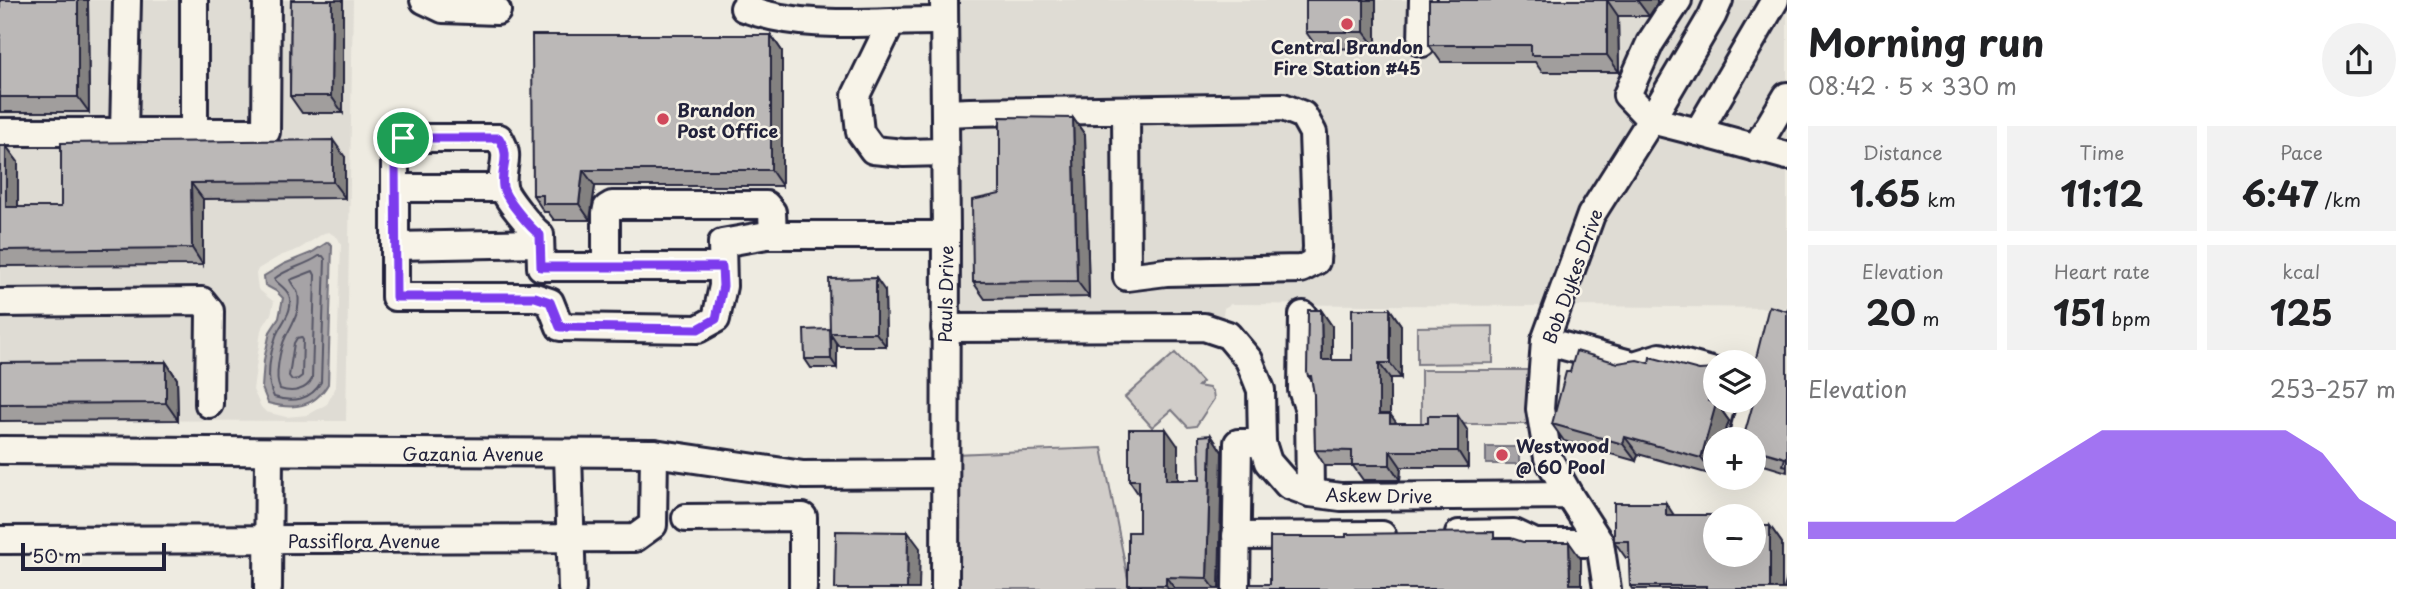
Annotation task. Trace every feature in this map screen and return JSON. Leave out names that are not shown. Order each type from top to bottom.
[{"type":"street","points":[[124,132],[127,0]]},
{"type":"street","points":[[194,0],[194,132]]},
{"type":"street","points":[[0,132],[265,132],[267,0]]},
{"type":"street","points":[[424,0],[443,9],[492,6]]},
{"type":"street","points":[[1422,43],[1423,0]]},
{"type":"street","points":[[1678,0],[1650,43],[1627,94],[1651,120],[1787,156]]},
{"type":"street","name":"Bob Dykes Drive","points":[[1569,495],[1548,458],[1540,409],[1545,341],[1591,215],[1651,120],[1719,0]]},
{"type":"street","points":[[1698,132],[1775,0]]},
{"type":"street","points":[[744,9],[807,22],[891,23],[944,11]]},
{"type":"street","name":"Pauls Drive","points":[[944,11],[944,589]]},
{"type":"street","points":[[891,23],[856,95],[860,132],[873,150],[904,153],[945,152]]},
{"type":"street","points":[[1756,148],[1787,96]]},
{"type":"street","points":[[945,113],[1283,107],[1303,115],[1313,133],[1316,261],[1301,269],[1166,272],[1127,277],[1126,110]]},
{"type":"street","points":[[541,299],[540,235],[529,228],[503,188],[507,150],[499,138],[403,138],[395,156],[396,297],[535,297],[541,299],[550,302],[560,327],[698,329],[716,319],[723,286],[722,243],[773,235],[946,235]]},
{"type":"street","points":[[395,188],[503,188]]},
{"type":"street","points":[[606,267],[606,213],[607,208],[612,205],[765,205],[772,212],[773,235]]},
{"type":"street","points":[[395,246],[540,255],[606,267],[722,267]]},
{"type":"street","points":[[0,303],[202,301],[210,311],[209,404]]},
{"type":"street","points":[[1303,314],[1302,390],[1308,410],[1310,493]]},
{"type":"street","name":"Askew Drive","points":[[945,328],[1204,327],[1227,335],[1249,359],[1261,390],[1262,443],[1268,462],[1288,485],[1310,493],[1341,497],[1569,495]]},
{"type":"street","points":[[1545,341],[1634,365],[1660,357],[1703,369]]},
{"type":"street","points":[[1261,390],[1302,390]]},
{"type":"street","points":[[1236,589],[1238,443],[1262,443]]},
{"type":"street","name":"Gazania Avenue","points":[[0,450],[654,453],[803,475],[944,474]]},
{"type":"street","points":[[268,589],[269,452]]},
{"type":"street","name":"Passiflora Avenue","points":[[0,540],[635,538],[653,525],[654,453]]},
{"type":"street","points":[[568,454],[572,589]]},
{"type":"street","points":[[1569,495],[1600,543],[1606,589]]},
{"type":"street","points":[[1341,497],[1342,535]]},
{"type":"street","points":[[687,518],[803,517],[803,589]]},
{"type":"street","points":[[1435,534],[1514,533],[1535,543],[1600,543]]},
{"type":"street","points":[[1236,536],[1408,534]]},
{"type":"shaded area","points":[[0,0],[353,0],[346,421],[0,420]],"holes":[[[329,232],[338,238],[341,245],[336,387],[327,404],[308,415],[286,417],[266,412],[253,390],[261,330],[271,314],[274,302],[258,289],[258,269],[324,233]]]},
{"type":"shaded area","points":[[954,0],[1707,0],[1547,306],[1231,304],[1224,308],[1223,315],[955,315]]},
{"type":"shaded area","points":[[1729,0],[1787,0],[1787,308],[1569,306],[1600,220]]},
{"type":"shaded area","points":[[1493,326],[1493,363],[1417,364],[1417,327]]},
{"type":"shaded area","points":[[1175,353],[1202,382],[1198,386],[1209,388],[1214,399],[1196,426],[1188,427],[1172,410],[1152,427],[1125,397]]},
{"type":"shaded area","points":[[1421,370],[1528,370],[1528,424],[1421,424]]},
{"type":"shaded area","points":[[1102,448],[1130,589],[955,589],[954,454]]},
{"type":"water","points":[[328,242],[332,245],[328,384],[316,398],[302,405],[268,403],[262,388],[264,360],[270,332],[279,318],[283,298],[265,285],[264,276]]},
{"type":"water","name":"Westwood @ 60 Pool","points":[[1486,447],[1519,447],[1519,464],[1486,464]]},
{"type":"building","points":[[0,0],[78,0],[78,97],[0,97]]},
{"type":"building","points":[[291,0],[332,0],[331,96],[290,96]]},
{"type":"building","points":[[1306,0],[1364,0],[1364,32],[1306,32]]},
{"type":"building","points":[[1429,0],[1607,0],[1607,55],[1531,55],[1531,45],[1429,45]]},
{"type":"building","name":"Brandon Post Office","points":[[532,35],[771,35],[771,170],[583,170],[579,204],[543,204],[543,195],[533,195]]},
{"type":"building","points":[[1000,117],[1073,118],[1077,281],[973,282],[972,200],[1000,194]]},
{"type":"building","points":[[333,140],[333,182],[191,183],[192,248],[0,250],[0,146],[6,146],[6,207],[61,207],[61,143]]},
{"type":"building","points":[[876,278],[876,333],[830,333],[829,279]]},
{"type":"building","points":[[1769,306],[1787,311],[1787,466],[1783,465],[1785,458],[1766,452],[1766,427],[1746,427],[1750,413],[1766,413],[1766,350],[1758,350]]},
{"type":"building","points":[[1352,309],[1390,309],[1390,363],[1379,363],[1379,414],[1390,414],[1390,423],[1428,423],[1428,416],[1458,416],[1458,451],[1390,451],[1390,465],[1352,465],[1352,451],[1315,450],[1314,394],[1311,376],[1308,376],[1307,372],[1308,310],[1321,310],[1322,360],[1352,360]]},
{"type":"building","points":[[830,329],[831,359],[805,359],[804,330]]},
{"type":"building","points":[[1576,351],[1618,363],[1637,360],[1649,363],[1650,357],[1703,370],[1703,413],[1714,413],[1710,427],[1703,427],[1701,458],[1625,437],[1623,444],[1552,424],[1566,372],[1570,372]]},
{"type":"building","points":[[166,362],[166,403],[0,404],[0,363]]},
{"type":"building","points":[[1129,429],[1166,429],[1166,480],[1200,480],[1199,436],[1211,435],[1207,578],[1166,577],[1166,585],[1128,585],[1128,532],[1139,532],[1139,480],[1129,480]]},
{"type":"building","points":[[1614,503],[1666,503],[1666,515],[1703,515],[1703,567],[1766,567],[1766,526],[1770,526],[1770,589],[1630,586],[1629,541],[1614,541]]},
{"type":"building","points":[[836,531],[908,532],[907,589],[835,589]]},
{"type":"building","points":[[1494,532],[1494,538],[1511,538],[1523,542],[1569,542],[1570,584],[1582,584],[1582,589],[1249,589],[1249,584],[1270,584],[1270,537]]},
{"type":"place","name":"Central Brandon Fire Station #45","points":[[1347,24]]},
{"type":"place","name":"Brandon Post Office","points":[[663,119]]},
{"type":"place","name":"Westwood @ 60 Pool","points":[[1502,455]]},
{"type":"route","points":[[403,138],[499,138],[507,150],[503,188],[529,228],[540,235],[541,267],[722,267],[723,286],[716,319],[698,329],[560,327],[550,302],[535,297],[396,297],[395,156],[403,138]]}]
